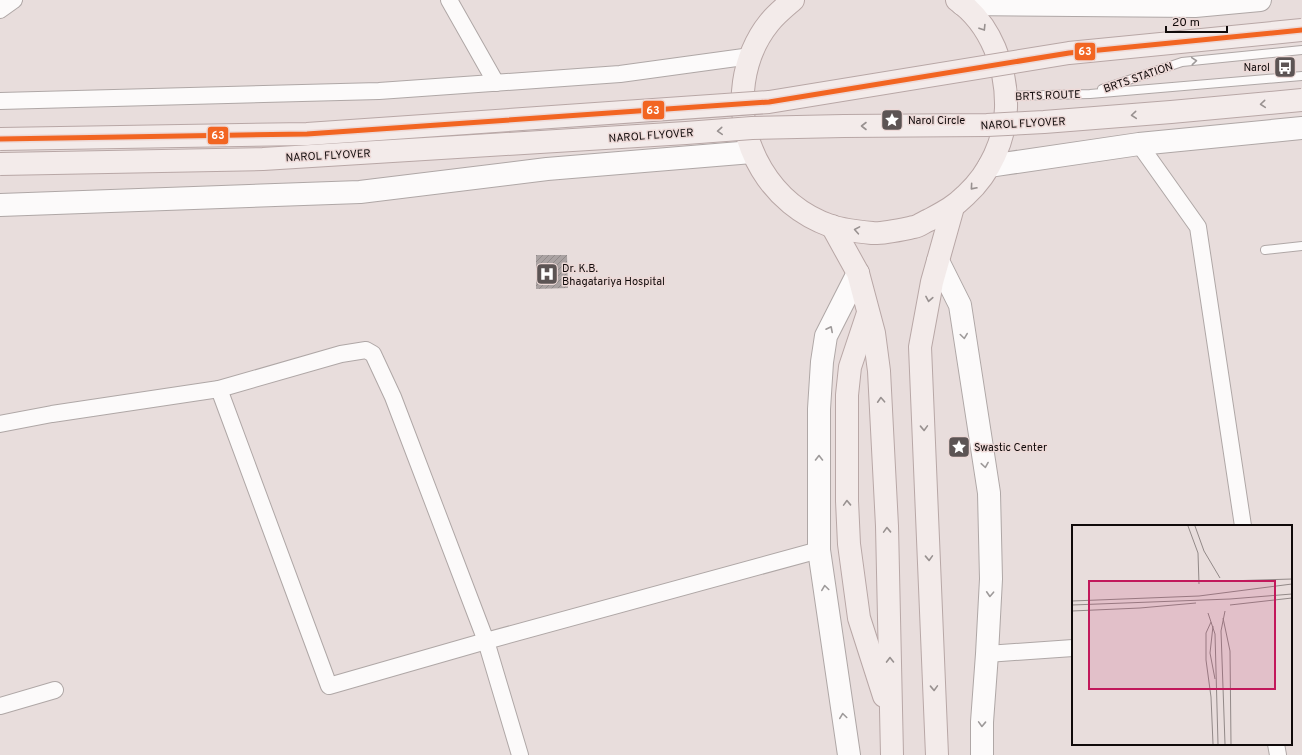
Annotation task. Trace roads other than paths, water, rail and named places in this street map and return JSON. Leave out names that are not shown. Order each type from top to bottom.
[{"type":"main road","points":[[769,23],[770,0]]},
{"type":"main road","points":[[793,0],[769,23],[759,38],[745,75],[742,94],[744,120],[746,133],[752,152],[766,177],[784,198],[806,214],[832,226],[874,233],[916,227],[954,207],[974,188],[989,166],[997,149],[1003,132],[1006,114],[1006,96],[1002,70],[994,45],[980,23],[959,2]]},
{"type":"main road","name":"NAROL FLYOVER","points":[[0,139],[307,134],[769,102],[1069,53],[1302,30]]},
{"type":"main road","name":"NAROL FLYOVER","points":[[0,164],[263,159],[679,134],[752,128],[987,125],[1104,118],[1302,100]]},
{"type":"main road","points":[[937,755],[920,347],[932,282],[954,207]]},
{"type":"main road","points":[[832,226],[858,273],[874,333],[880,379],[887,526],[892,755]]},
{"type":"main road","points":[[868,313],[850,367],[847,395],[849,544],[859,618],[891,718]]},
{"type":"street","points":[[0,10],[14,0]]},
{"type":"street","points":[[449,0],[496,83]]},
{"type":"street","points":[[959,2],[1195,6],[1260,0]]},
{"type":"street","points":[[0,101],[379,91],[620,74],[751,56]]},
{"type":"street","points":[[989,166],[1139,144],[1302,128]]},
{"type":"street","points":[[1139,144],[1198,227],[1243,525]]},
{"type":"street","points":[[0,205],[360,192],[548,169],[752,152]]},
{"type":"street","points":[[938,261],[960,304],[989,493],[991,579],[982,722],[982,755]]},
{"type":"street","points":[[848,755],[819,550],[819,409],[822,362],[826,336],[858,273]]},
{"type":"street","points":[[0,424],[52,414],[219,389],[340,354],[366,350],[373,354],[393,397],[486,641],[520,755]]},
{"type":"street","points":[[219,389],[329,686],[486,641],[819,550]]},
{"type":"street","points":[[987,654],[1072,648]]},
{"type":"street","points":[[0,706],[55,690]]},
{"type":"street","points":[[1276,745],[1278,755]]},
{"type":"lane","name":"BRTS STATION","points":[[1090,94],[1182,62],[1302,50]]},
{"type":"lane","name":"BRTS STATION","points":[[1090,94],[1302,76]]},
{"type":"lane","name":"BRTS ROUTE","points":[[1006,96],[1090,94]]},
{"type":"lane","points":[[1265,250],[1302,246]]},
{"type":"place","name":"Narol","points":[[1285,67]]},
{"type":"place","name":"Narol Circle","points":[[892,120]]},
{"type":"place","name":"Dr. K.B. Bhagatariya Hospital","points":[[547,274]]},
{"type":"place","name":"Swastic Center","points":[[959,447]]}]
